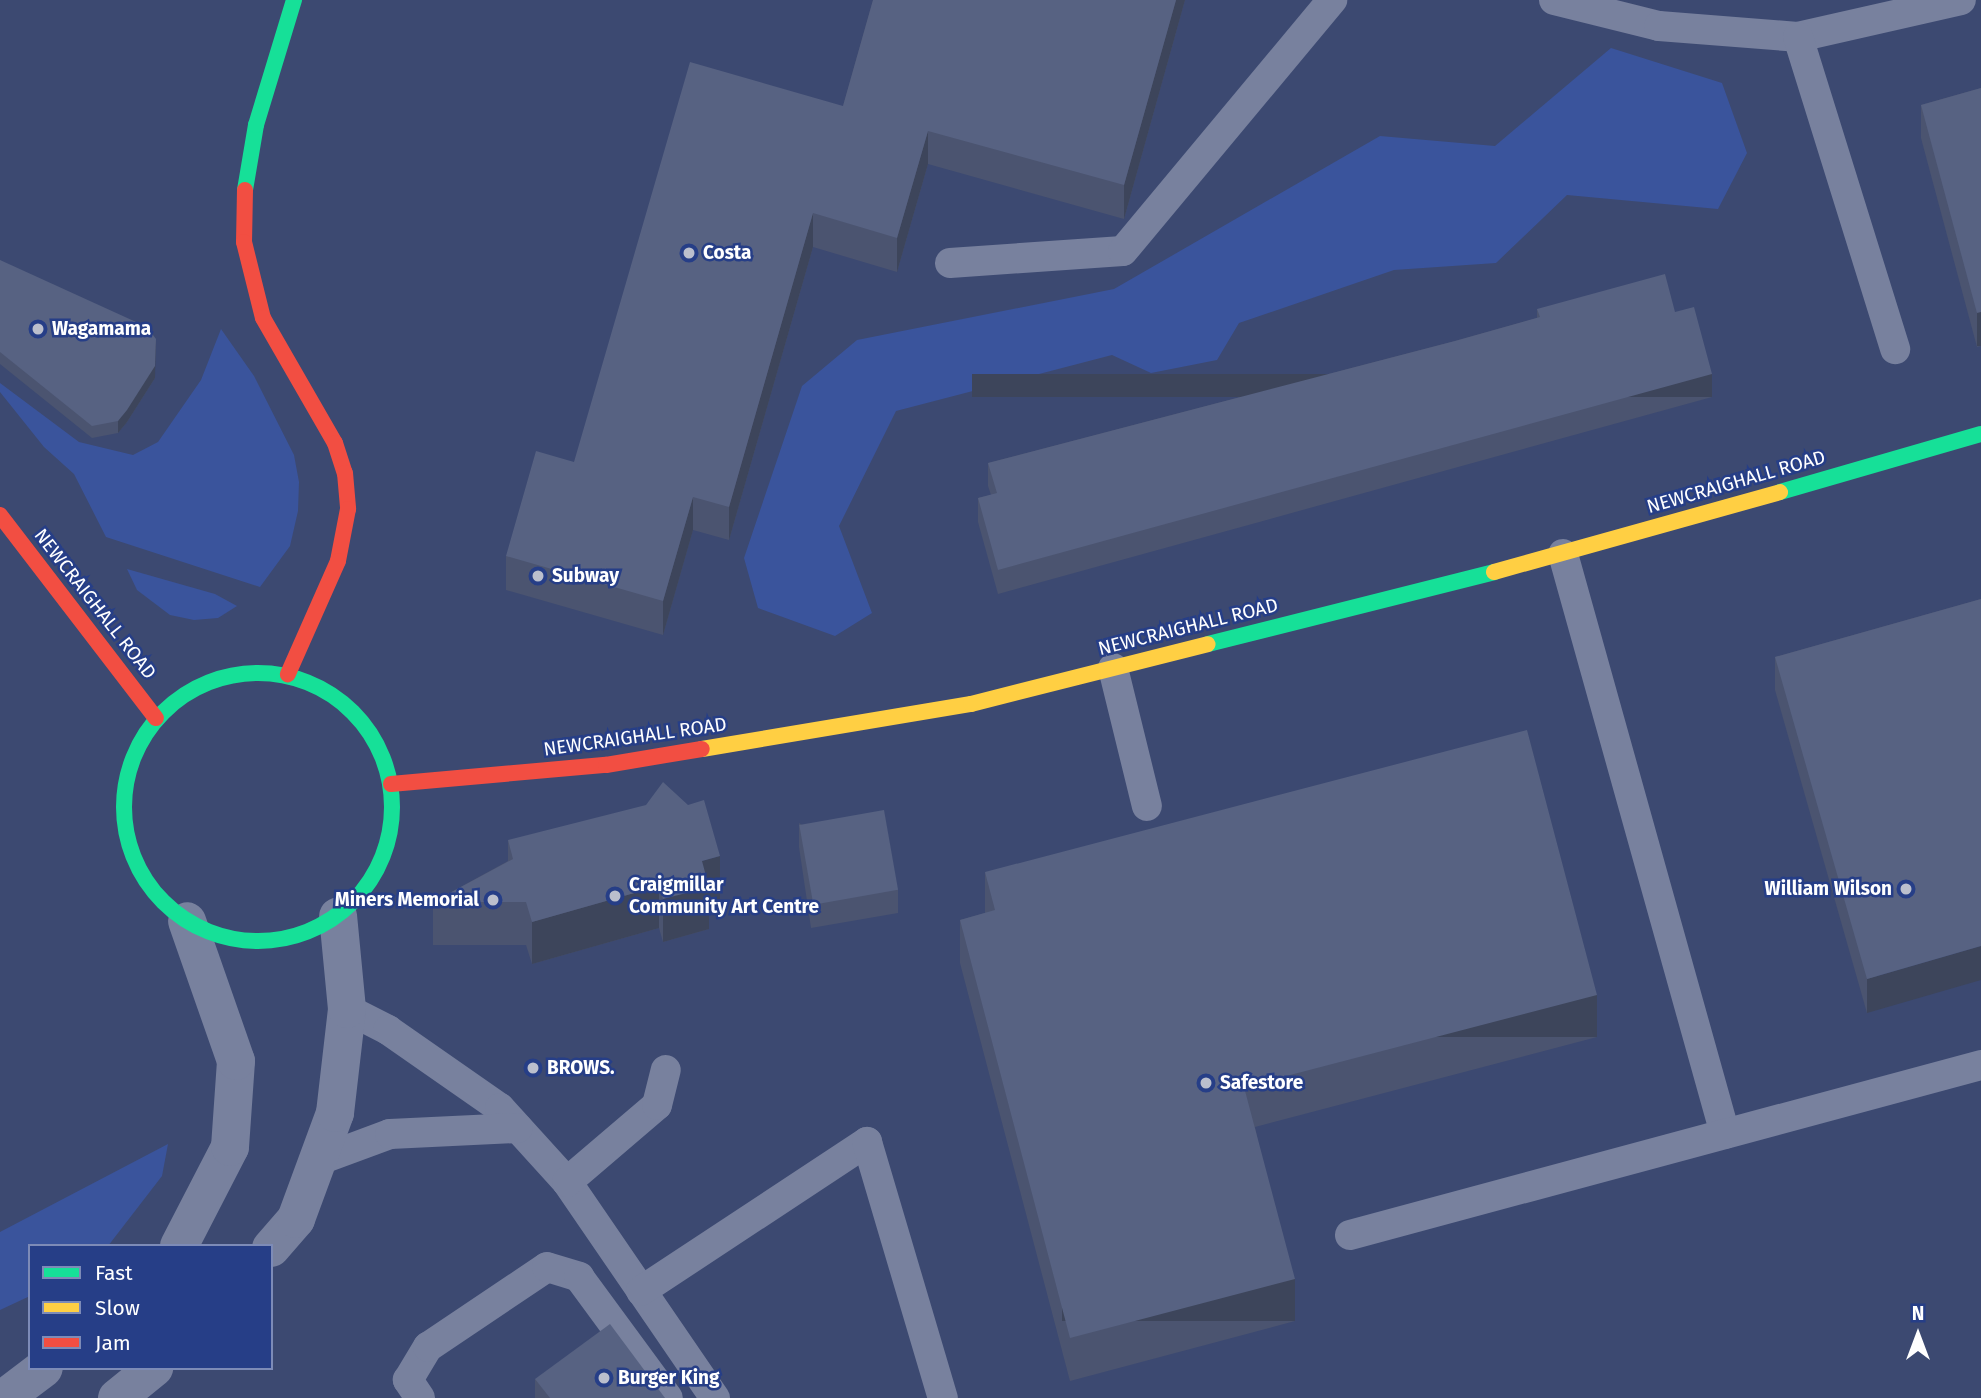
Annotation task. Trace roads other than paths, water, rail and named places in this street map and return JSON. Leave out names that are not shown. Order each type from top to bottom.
[{"type":"main road","points":[[288,674],[338,561],[348,509],[345,473],[335,443],[263,318],[244,242],[243,205],[256,125],[294,0]]},
{"type":"main road","name":"NEWCRAIGHALL ROAD","points":[[391,784],[606,765],[847,728],[971,704],[1563,554],[1981,434]]},
{"type":"main road","name":"NEWCRAIGHALL ROAD","points":[[0,515],[156,718]]},
{"type":"main road","points":[[234,674],[288,674],[328,690],[347,705],[370,731],[391,784],[393,808],[384,856],[357,899],[338,916],[302,934],[256,942],[207,932],[187,921],[163,902],[143,876],[127,840],[124,792],[129,772],[156,718],[189,690],[234,674]]},
{"type":"street","points":[[273,1246],[296,1219],[335,1113],[347,1009],[338,916]]},
{"type":"street","points":[[180,1244],[230,1147],[236,1062],[187,921]]},
{"type":"street","points":[[6,1396],[41,1370]]},
{"type":"street","points":[[117,1398],[152,1370]]},
{"type":"lane","points":[[950,263],[1123,251],[1332,0]]},
{"type":"lane","points":[[1554,0],[1659,26],[1798,37],[1961,0]]},
{"type":"lane","points":[[1798,37],[1895,349]]},
{"type":"lane","points":[[1563,554],[1725,1134]]},
{"type":"lane","points":[[1113,668],[1147,806]]},
{"type":"lane","points":[[347,1009],[388,1030],[500,1108],[567,1182],[715,1398]]},
{"type":"lane","points":[[1350,1235],[1981,1065]]},
{"type":"lane","points":[[567,1182],[657,1105],[666,1070]]},
{"type":"lane","points":[[317,1161],[390,1133],[518,1128]]},
{"type":"lane","points":[[641,1291],[867,1142],[943,1398]]},
{"type":"lane","points":[[421,1398],[408,1380],[428,1347],[547,1267],[579,1277],[668,1398]]},
{"type":"place","name":"Costa","points":[[689,253]]},
{"type":"place","name":"Wagamama","points":[[38,329]]},
{"type":"place","name":"Subway","points":[[538,576]]},
{"type":"place","name":"William Wilson","points":[[1906,889]]},
{"type":"place","name":"Craigmillar Community Art Centre","points":[[615,896]]},
{"type":"place","name":"Miners Memorial","points":[[493,900]]},
{"type":"place","name":"BROWS.","points":[[533,1068]]},
{"type":"place","name":"Safestore","points":[[1206,1083]]},
{"type":"place","name":"Burger King","points":[[604,1378]]}]
